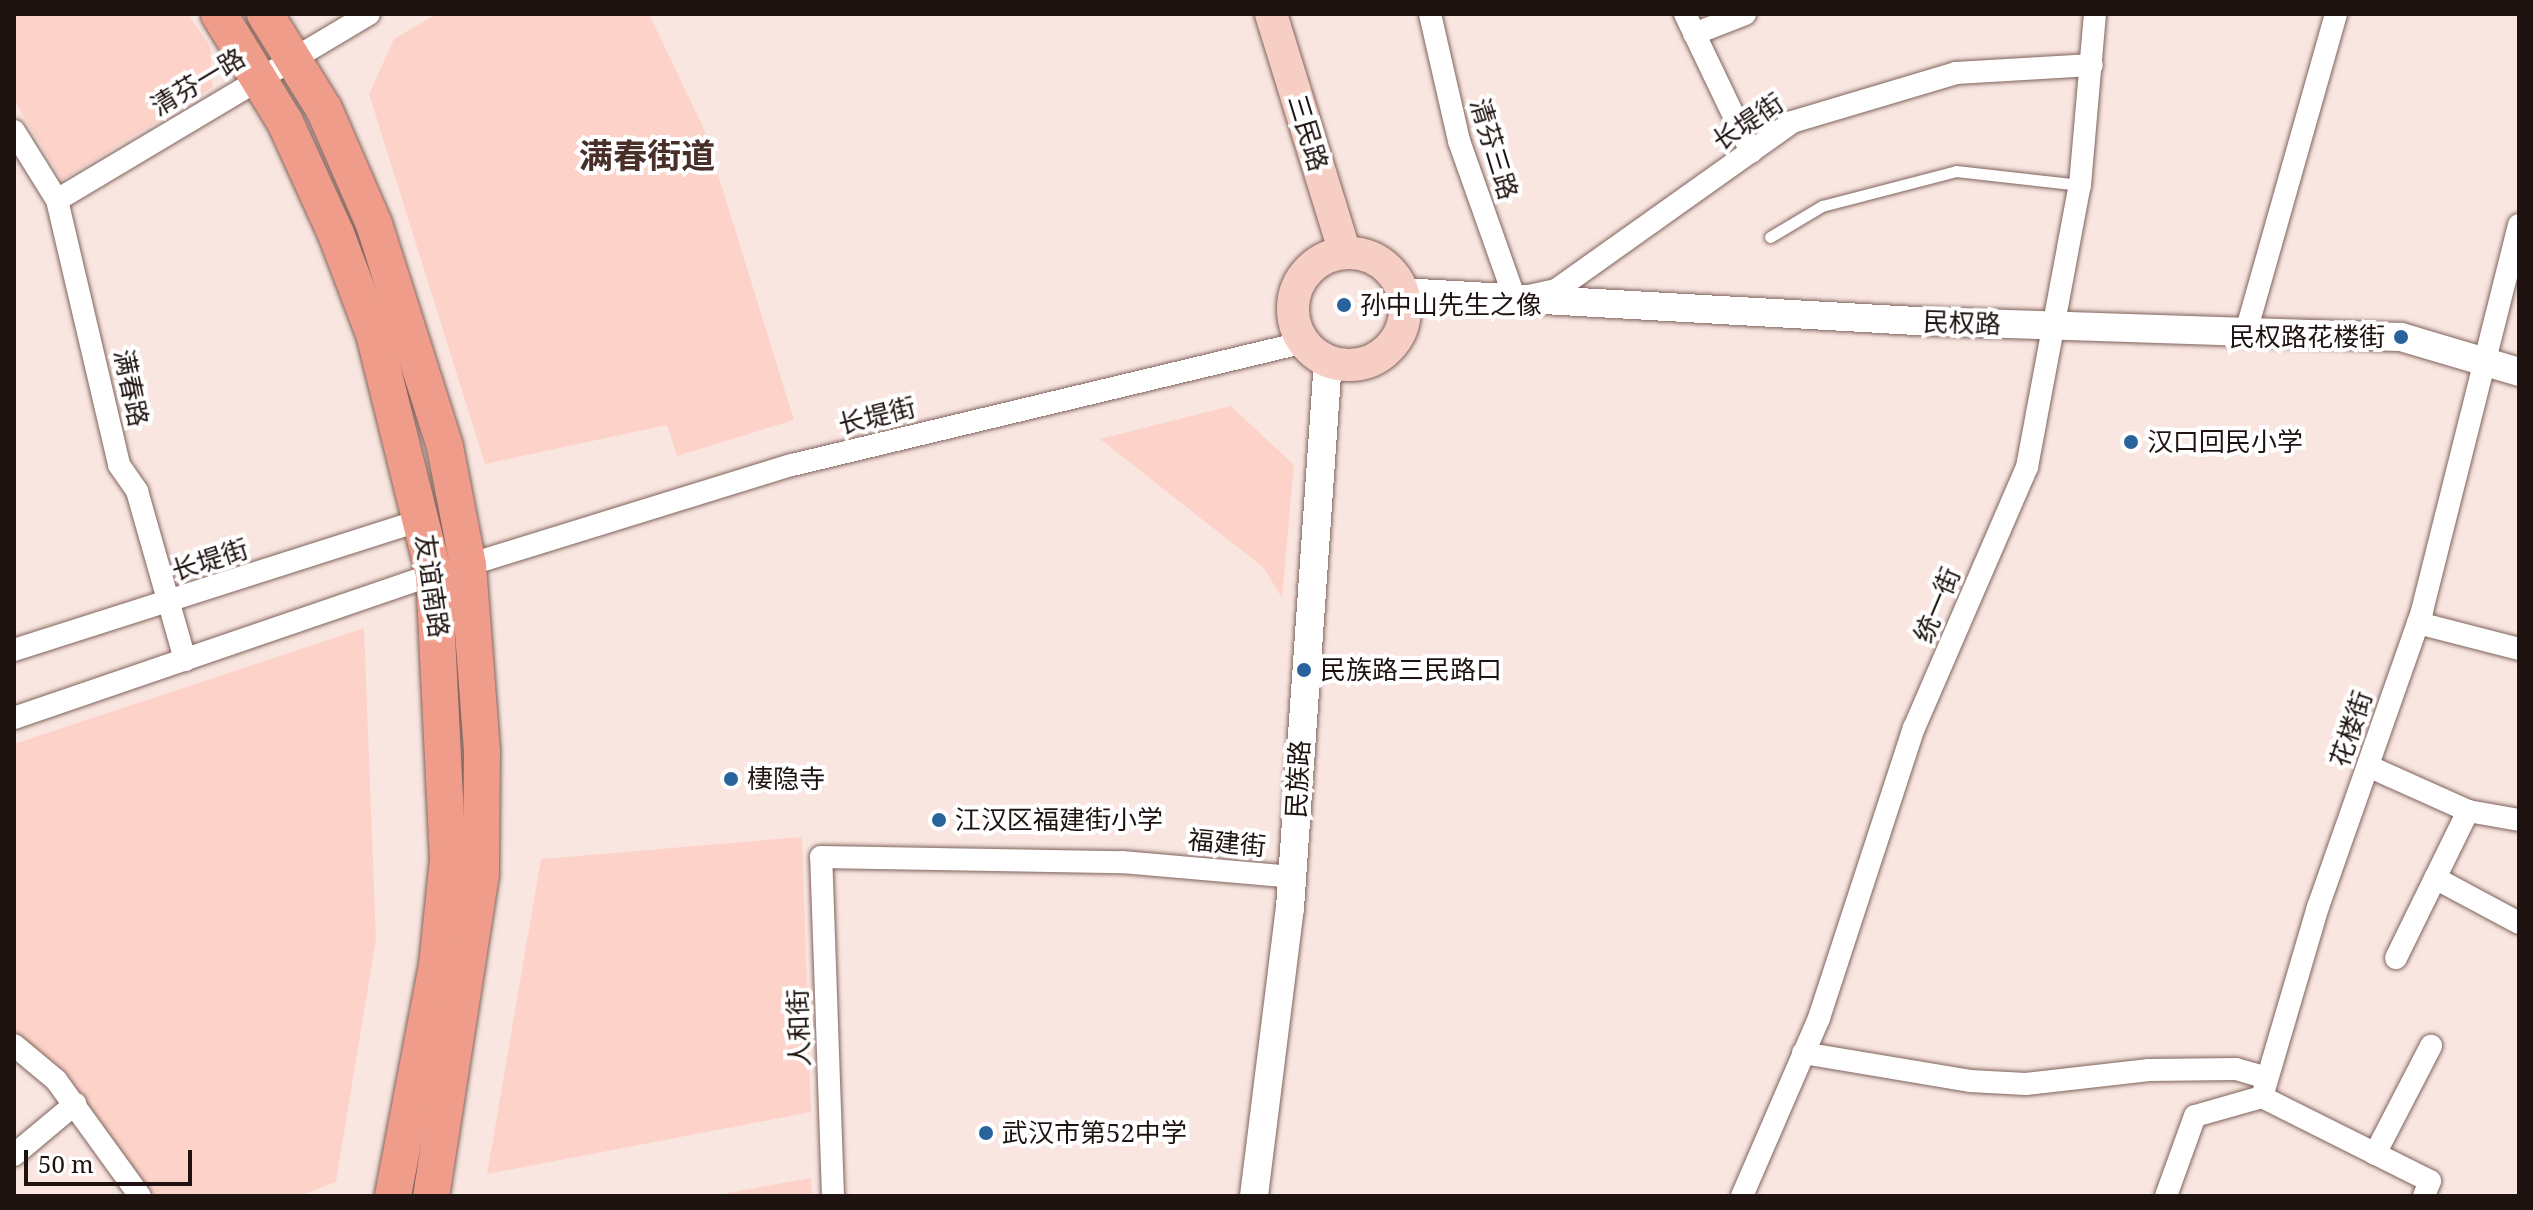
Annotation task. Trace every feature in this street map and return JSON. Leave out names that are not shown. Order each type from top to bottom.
[{"type":"main road","name":"友谊南路","points":[[219,14],[260,77],[369,319],[434,574],[448,859],[437,965],[393,1196]]},
{"type":"main road","name":"友谊南路","points":[[265,14],[292,58],[361,195],[411,330],[468,565],[482,751],[481,874],[431,1196]]},
{"type":"main road","name":"三民路","points":[[1271,14],[1345,253]]},
{"type":"main road","points":[[1345,253],[1377,260],[1401,292],[1403,325],[1387,350],[1351,365],[1316,352],[1295,325],[1297,288],[1307,271],[1345,253]]},
{"type":"street","name":"清芬一路","points":[[57,200],[369,14]]},
{"type":"street","name":"清芬三路","points":[[1430,14],[1459,141],[1515,299]]},
{"type":"street","points":[[1745,14],[1689,24],[1751,152]]},
{"type":"street","name":"统一街","points":[[1742,1196],[1803,1053],[1914,728],[2027,467],[2080,185],[2095,14]]},
{"type":"street","points":[[2246,332],[2336,14]]},
{"type":"street","name":"长堤街","points":[[1515,299],[1556,290],[1792,122],[1850,99],[1956,73],[2092,65]]},
{"type":"street","name":"满春路","points":[[14,131],[57,200],[119,465],[137,491],[185,660]]},
{"type":"street","name":"花楼街","points":[[2265,1087],[2368,766],[2418,623],[2487,362],[2519,225]]},
{"type":"street","name":"民权路","points":[[1401,292],[2052,326],[2401,337],[2519,372]]},
{"type":"street","name":"长堤街","points":[[468,565],[792,465],[1316,352]]},
{"type":"street","name":"民族路","points":[[1254,1196],[1276,1066],[1292,877],[1316,352]]},
{"type":"street","name":"长堤街","points":[[14,650],[422,520]]},
{"type":"street","points":[[14,718],[434,574]]},
{"type":"street","points":[[2418,623],[2519,649]]},
{"type":"street","points":[[2368,766],[2468,811],[2519,820]]},
{"type":"street","points":[[2396,958],[2468,811]]},
{"type":"street","name":"福建街","points":[[821,857],[1122,862],[1292,877]]},
{"type":"street","name":"人和街","points":[[821,857],[833,1196]]},
{"type":"street","points":[[2435,878],[2519,923]]},
{"type":"street","points":[[14,1045],[75,1104],[140,1196]]},
{"type":"street","points":[[2375,1154],[2431,1046]]},
{"type":"street","points":[[1803,1053],[1956,1080],[2026,1084],[2221,1069],[2265,1087],[2375,1154],[2430,1181],[2424,1196]]},
{"type":"street","points":[[2166,1196],[2195,1116],[2265,1087]]},
{"type":"street","points":[[14,1155],[75,1104]]},
{"type":"lane","points":[[1770,237],[1822,206],[1956,171],[2080,185]]},
{"type":"shaded area","points":[[14,14],[188,14],[210,46],[213,87],[62,180],[14,100]]},
{"type":"shaded area","points":[[437,14],[649,14],[704,129],[794,420],[677,456],[667,425],[485,464],[369,94],[394,39]]},
{"type":"shaded area","points":[[1231,406],[1294,465],[1282,598],[1264,568],[1100,439]]},
{"type":"shaded area","points":[[364,628],[376,939],[336,1182],[299,1196],[155,1196],[59,1066],[14,1031],[14,744]]},
{"type":"shaded area","points":[[802,837],[811,1112],[487,1174],[541,859]]},
{"type":"shaded area","points":[[811,1178],[812,1196],[711,1196]]},
{"type":"place","name":"孙中山先生之像","points":[[1344,305]]},
{"type":"place","name":"民权路花楼街","points":[[2401,337]]},
{"type":"place","name":"汉口回民小学","points":[[2131,442]]},
{"type":"place","name":"民族路三民路口","points":[[1304,670]]},
{"type":"place","name":"棲隐寺","points":[[731,779]]},
{"type":"place","name":"江汉区福建街小学","points":[[939,820]]},
{"type":"place","name":"武汉市第52中学","points":[[986,1133]]},
{"type":"district","name":"满春街道","points":[[647,156]]}]
